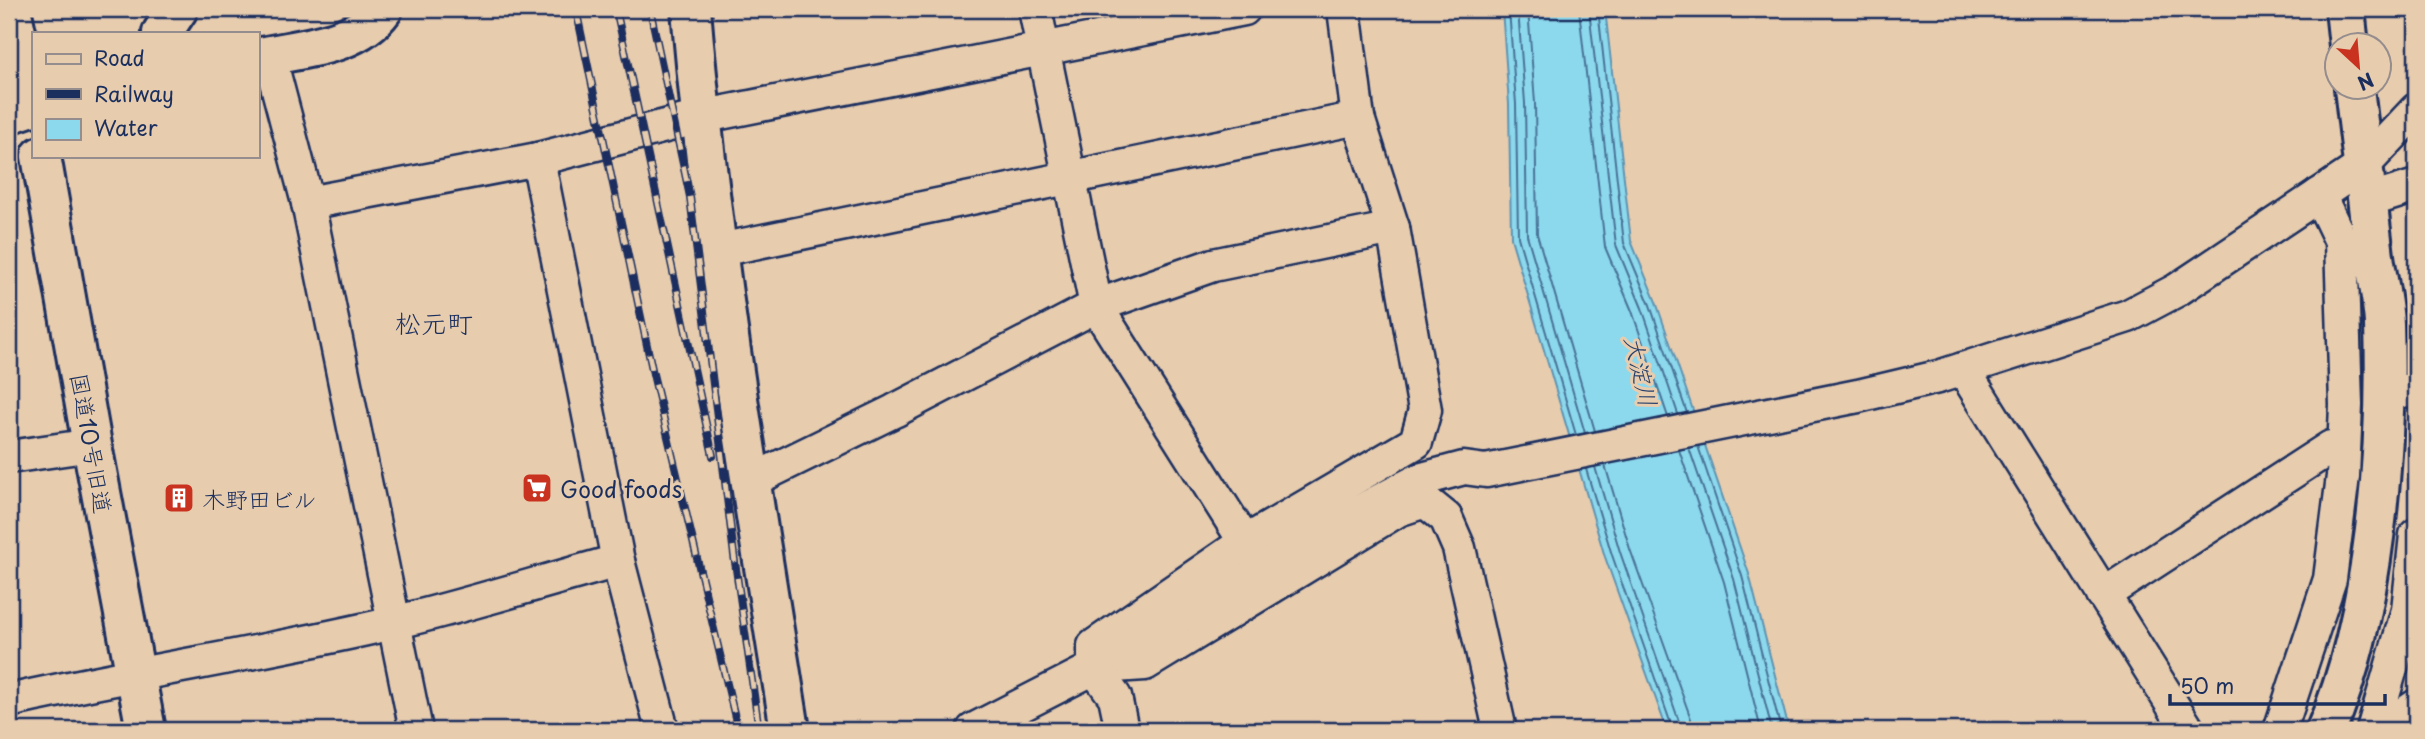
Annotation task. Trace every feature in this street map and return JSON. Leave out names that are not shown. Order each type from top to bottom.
[{"type":"street","points":[[11,9],[28,109]]},
{"type":"street","points":[[163,32],[178,9]]},
{"type":"street","points":[[383,9],[375,20],[343,39],[263,57],[308,203],[416,730]]},
{"type":"street","points":[[691,9],[700,117],[751,481],[790,730]]},
{"type":"street","points":[[1035,9],[1096,306],[1245,542]]},
{"type":"street","points":[[308,203],[538,159],[700,117],[1244,9]]},
{"type":"street","points":[[1122,730],[1115,697],[1094,668],[1094,646],[1245,542],[1416,442],[1425,410],[1393,228],[1358,118],[1344,9]]},
{"type":"street","points":[[2345,9],[2347,32]]},
{"type":"street","points":[[2326,730],[2356,636],[2371,551],[2380,472],[2400,391],[2384,321],[2356,102]]},
{"type":"street","points":[[2366,183],[2416,110]]},
{"type":"street","points":[[719,250],[1358,118]]},
{"type":"street","name":"国道10号旧道","points":[[41,158],[146,730]]},
{"type":"street","points":[[538,159],[618,561],[662,730]]},
{"type":"street","points":[[973,730],[1094,668],[1305,540],[1419,480],[1464,468],[1486,471],[1858,396],[1962,369],[2127,316],[2177,290],[2319,195],[2366,183],[2416,186]]},
{"type":"street","points":[[2280,730],[2330,579],[2343,476],[2346,405],[2341,241],[2319,195]]},
{"type":"street","points":[[751,481],[894,411],[1096,306],[1213,265],[1393,228]]},
{"type":"street","points":[[1962,369],[2188,730]]},
{"type":"street","points":[[9,457],[92,445]]},
{"type":"street","points":[[2103,595],[2331,447],[2344,446]]},
{"type":"street","points":[[1094,668],[1145,664],[1398,510],[1425,501],[1446,518],[1460,548],[1500,730]]},
{"type":"street","points":[[2373,730],[2408,610],[2416,535]]},
{"type":"street","points":[[9,701],[394,622],[618,561]]},
{"type":"street","points":[[2381,730],[2416,706]]},
{"type":"water","name":"大淀川","points":[[1502,9],[1605,9],[1631,241],[1656,302],[1749,574],[1789,730],[1667,730],[1605,557],[1511,238],[1509,104]]},
{"type":"railway","points":[[576,9],[653,374],[738,730]]},
{"type":"railway","points":[[616,9],[713,456]]},
{"type":"railway","points":[[650,9],[690,197],[734,555],[759,730]]},
{"type":"place","name":"Good foods","points":[[537,488]]},
{"type":"place","name":"木野田ビル","points":[[179,498]]},
{"type":"district","name":"松元町","points":[[434,322]]}]
